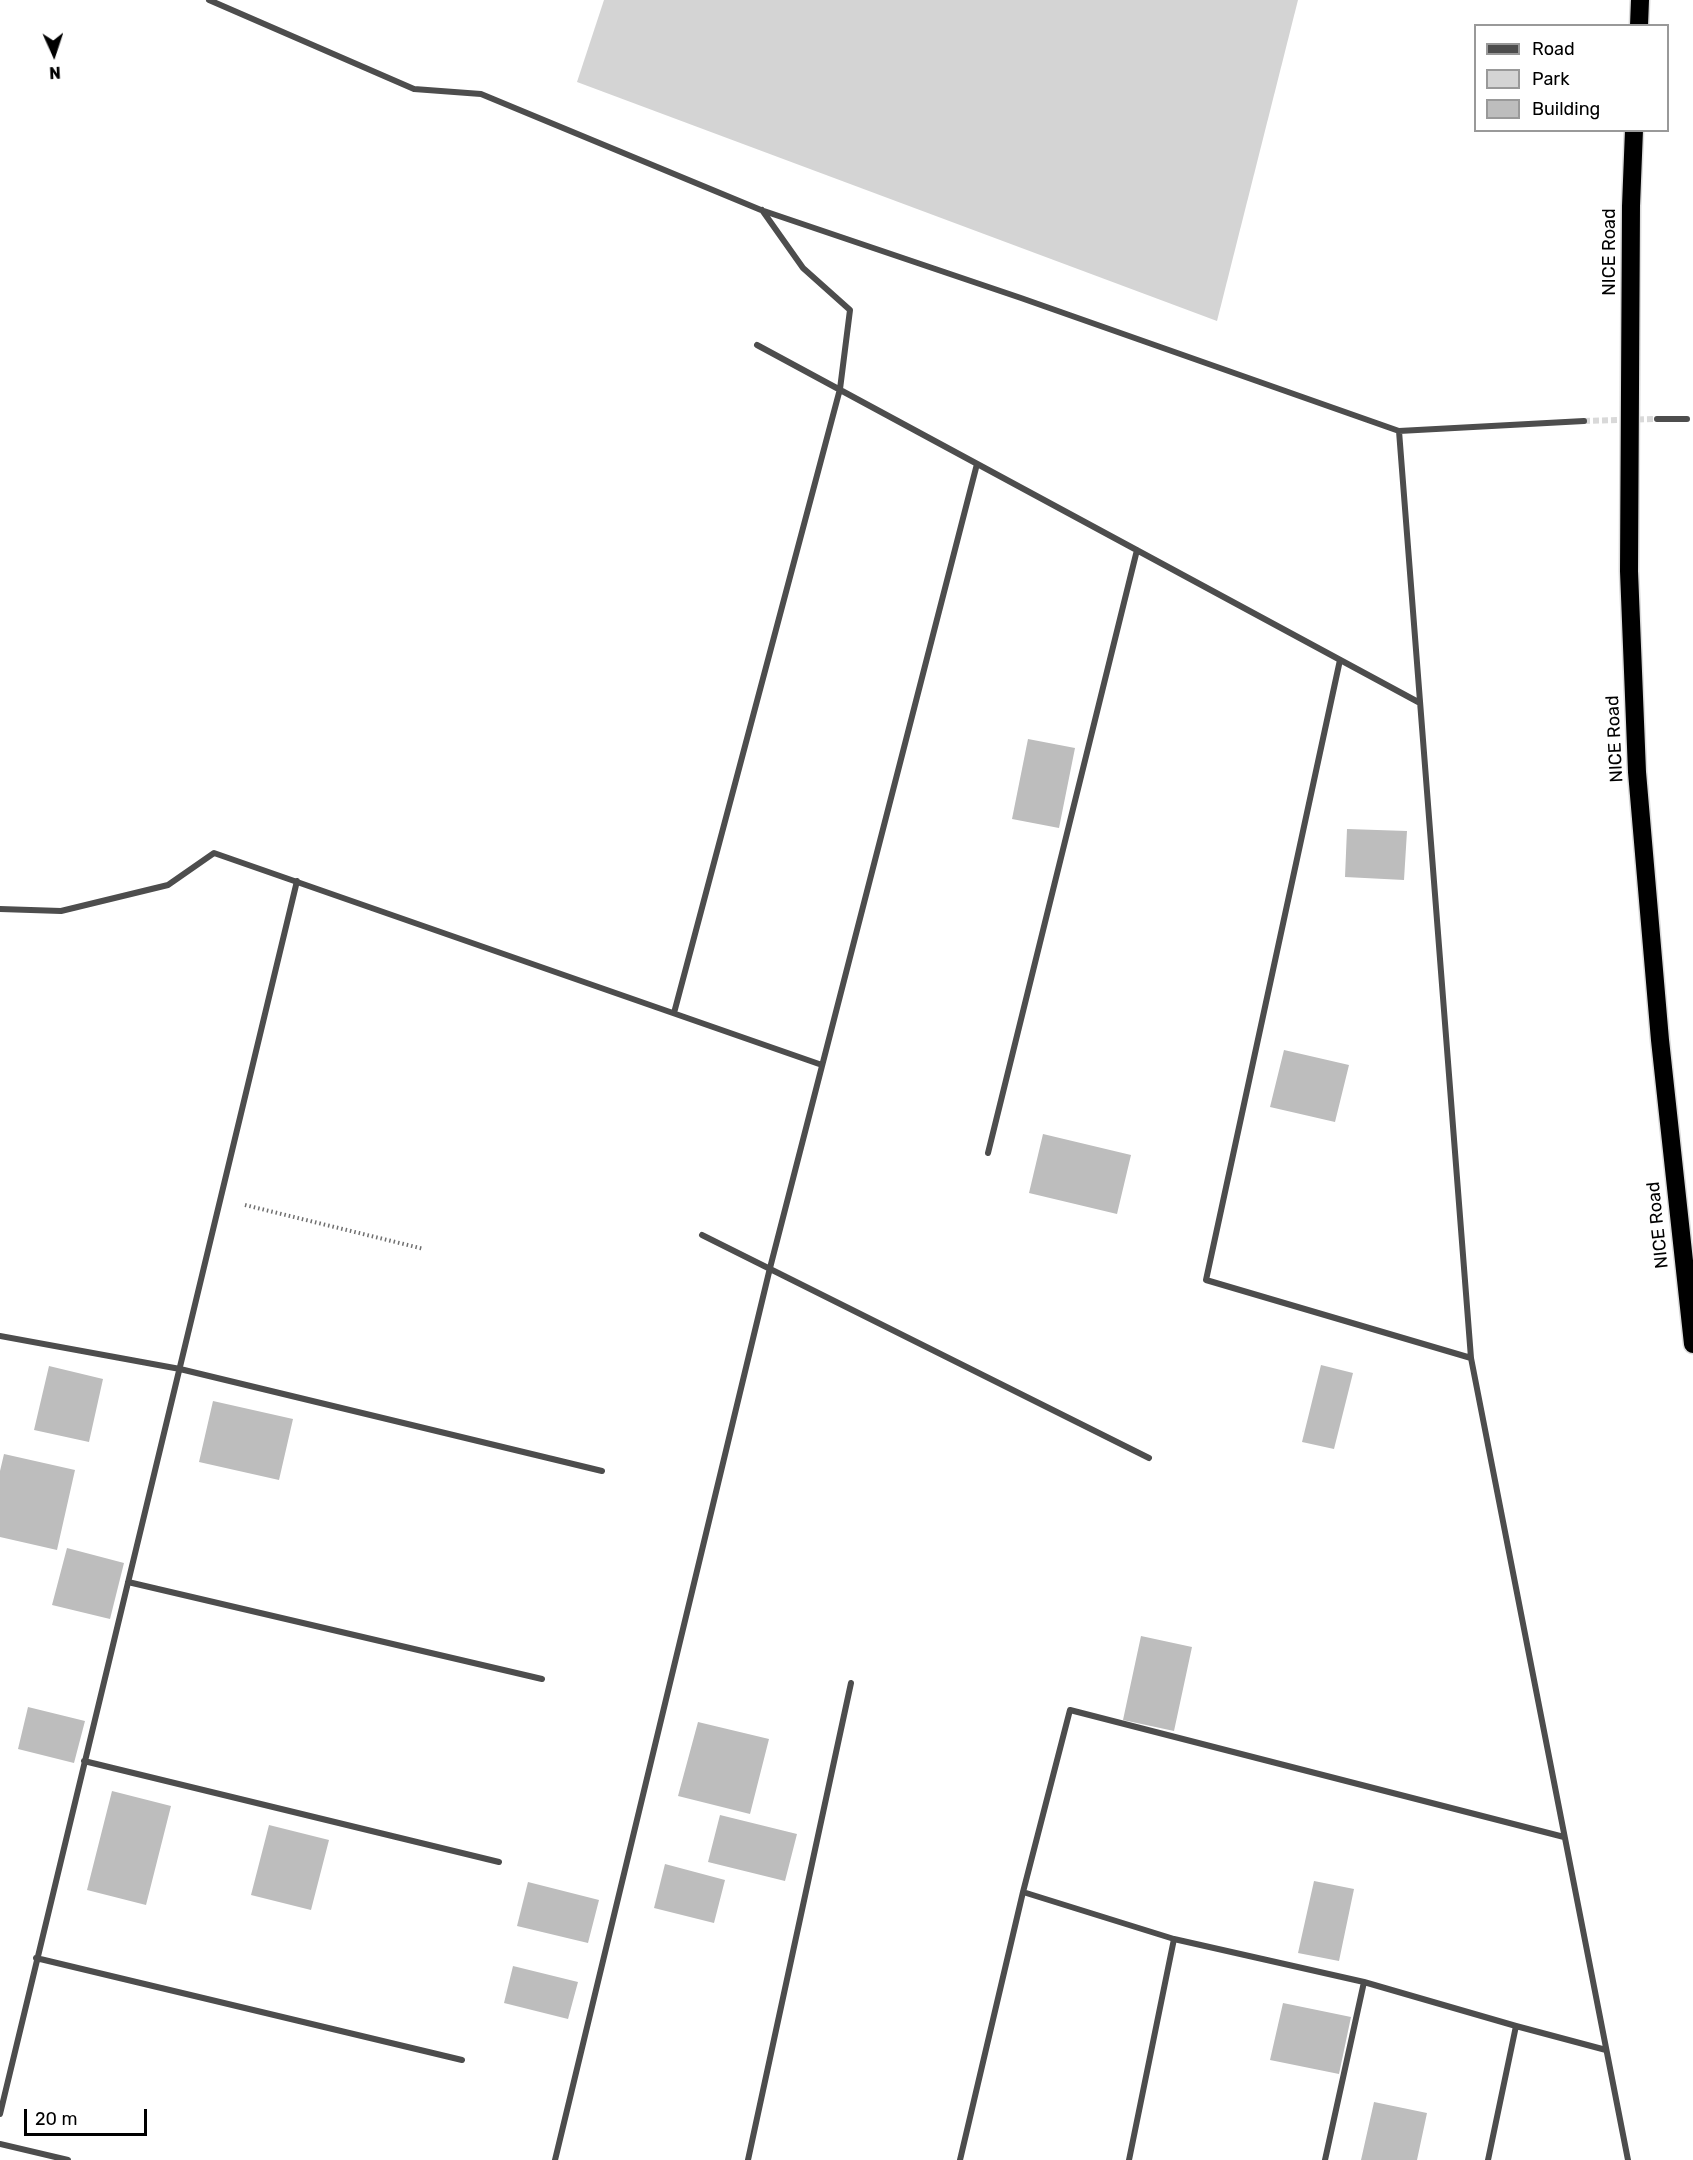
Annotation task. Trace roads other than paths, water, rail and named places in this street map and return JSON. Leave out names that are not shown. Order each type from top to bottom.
[{"type":"highway","points":[[1639,24],[1640,0]]},
{"type":"highway","name":"NICE Road","points":[[1634,132],[1631,206],[1629,571],[1637,772],[1660,1040],[1693,1344]]},
{"type":"street","points":[[209,0],[414,89],[481,94],[761,210],[1021,298],[1399,431],[1584,421]]},
{"type":"street","points":[[674,1013],[840,389],[850,310],[803,268],[761,210]]},
{"type":"street","points":[[757,345],[1420,704]]},
{"type":"street","points":[[1657,419],[1687,419]]},
{"type":"street","points":[[1399,431],[1471,1358],[1628,2160]]},
{"type":"street","points":[[555,2160],[770,1268],[977,464]]},
{"type":"street","points":[[988,1153],[1137,550]]},
{"type":"street","points":[[1340,660],[1206,1280],[1471,1358]]},
{"type":"street","points":[[0,909],[61,911],[168,885],[214,853],[822,1065]]},
{"type":"street","points":[[0,2114],[297,881]]},
{"type":"street","points":[[702,1235],[1149,1458]]},
{"type":"street","points":[[0,1336],[180,1369],[602,1471]]},
{"type":"street","points":[[128,1582],[542,1679]]},
{"type":"street","points":[[747,2160],[851,1683]]},
{"type":"street","points":[[960,2160],[1023,1892],[1070,1710],[1564,1837]]},
{"type":"street","points":[[84,1761],[499,1862]]},
{"type":"street","points":[[1023,1892],[1174,1939],[1364,1982],[1606,2050]]},
{"type":"street","points":[[1129,2160],[1174,1939]]},
{"type":"street","points":[[36,1958],[462,2060]]},
{"type":"street","points":[[1326,2160],[1364,1982]]},
{"type":"street","points":[[1488,2160],[1516,2026]]},
{"type":"street","points":[[0,2144],[68,2160]]},
{"type":"tunnel","points":[[1584,421],[1657,419]]}]
